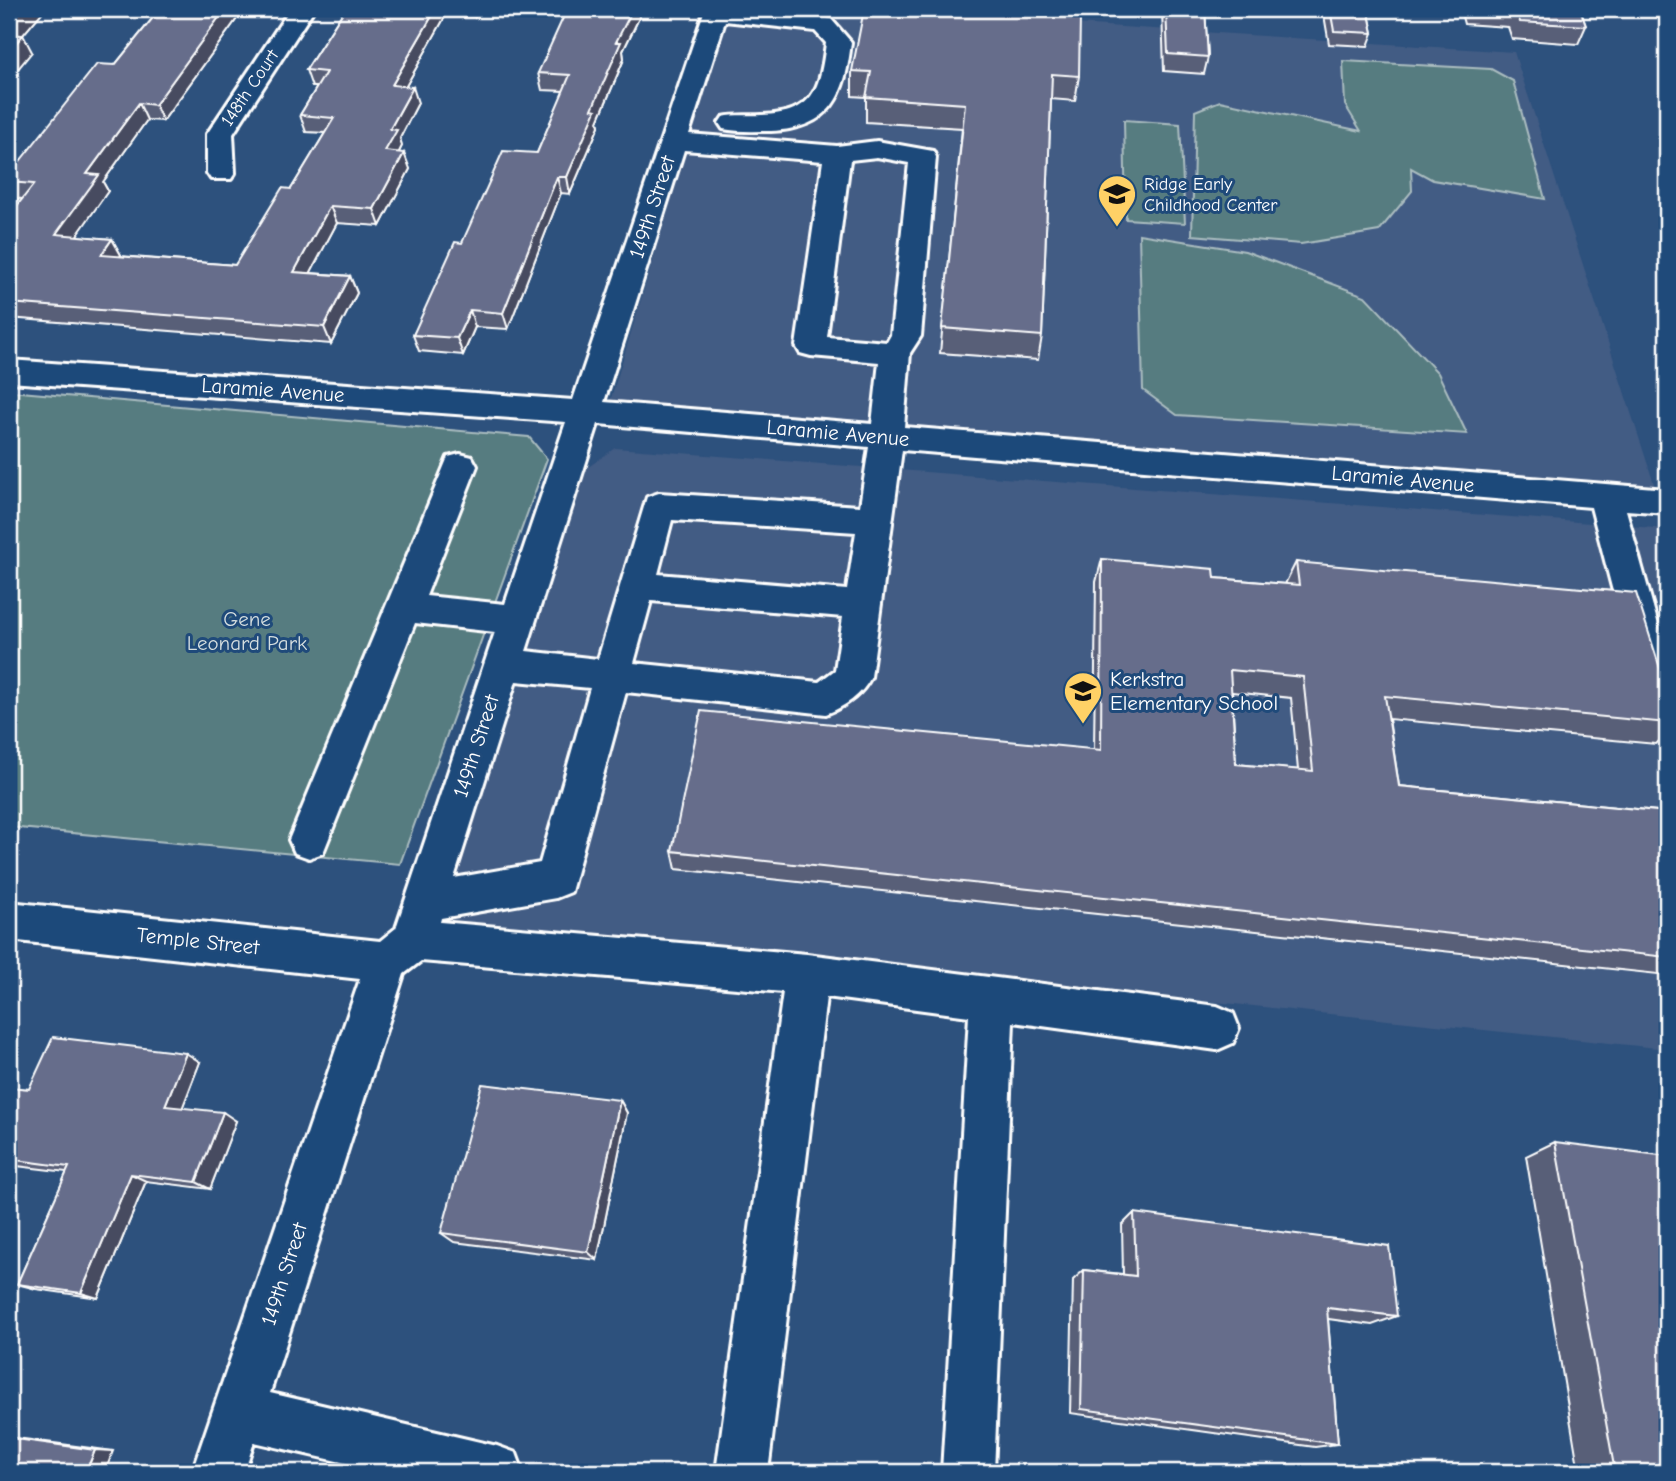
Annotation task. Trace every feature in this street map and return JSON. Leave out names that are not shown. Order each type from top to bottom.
[{"type":"street","name":"148th Court","points":[[221,173],[220,134],[302,9]]},
{"type":"street","name":"149th Street","points":[[218,1472],[503,664],[716,11]]},
{"type":"street","points":[[678,128],[729,122],[773,124],[799,121],[830,94],[839,42],[822,24],[716,11]]},
{"type":"street","points":[[503,664],[826,698],[852,677],[887,437],[895,354],[906,336],[923,157],[877,149],[837,154],[678,128]]},
{"type":"street","points":[[837,154],[811,346],[895,354]]},
{"type":"street","name":"Laramie Avenue","points":[[9,371],[585,412],[1667,501]]},
{"type":"street","points":[[309,840],[460,466]]},
{"type":"street","points":[[1605,496],[1653,673],[1667,690]]},
{"type":"street","points":[[408,935],[556,879],[659,506],[875,520]]},
{"type":"street","points":[[637,586],[863,605]]},
{"type":"street","points":[[403,608],[517,620]]},
{"type":"street","name":"Temple Street","points":[[9,921],[408,935]]},
{"type":"street","points":[[408,935],[807,974],[1217,1028]]},
{"type":"street","points":[[742,1472],[807,974]]},
{"type":"street","points":[[968,1472],[992,997]]},
{"type":"street","points":[[238,1412],[497,1472]]},
{"type":"shaded area","name":"Ridge Early Childhood Center","points":[[729,9],[840,9],[1514,52],[1656,490],[609,405]]},
{"type":"shaded area","name":"Kerkstra Elementary School","points":[[615,448],[1667,529],[1667,1049],[436,921],[580,473]]},
{"type":"green space","points":[[1343,61],[1491,69],[1513,81],[1545,199],[1433,180],[1411,168],[1412,191],[1379,231],[1301,244],[1192,235],[1195,111],[1220,101],[1361,131],[1345,105]]},
{"type":"green space","points":[[1124,120],[1180,124],[1185,223],[1126,219]]},
{"type":"green space","points":[[1139,234],[1245,251],[1365,296],[1438,373],[1467,434],[1177,415],[1143,390]]},
{"type":"green space","name":"Gene Leonard Park","points":[[9,391],[529,437],[547,459],[400,864],[9,827]]},
{"type":"building","points":[[9,9],[22,9],[9,24]]},
{"type":"building","points":[[160,9],[225,9],[155,105],[139,103],[87,174],[99,175],[56,234],[112,239],[101,255],[235,265],[282,188],[291,189],[334,118],[300,115],[326,72],[306,70],[345,9],[436,9],[392,85],[413,87],[390,129],[397,130],[385,151],[404,153],[374,209],[330,206],[294,272],[350,276],[324,327],[9,303],[9,216],[34,184],[9,182],[9,175],[97,64],[115,65]]},
{"type":"building","points":[[567,9],[633,9],[616,42],[621,42],[592,109],[596,110],[567,177],[557,177],[503,313],[470,310],[457,338],[413,335],[455,242],[462,243],[503,151],[537,153],[570,75],[538,73]]},
{"type":"building","points":[[864,9],[988,9],[988,12],[1080,17],[1079,76],[1052,74],[1042,336],[942,328],[965,104],[866,97],[871,72],[852,71]]},
{"type":"building","points":[[1166,9],[1205,9],[1208,57],[1168,54]]},
{"type":"building","points":[[1330,9],[1368,9],[1373,33],[1334,31]]},
{"type":"building","points":[[1497,9],[1580,9],[1586,26],[1520,22],[1516,10]]},
{"type":"building","points":[[9,34],[23,35],[9,51]]},
{"type":"building","points":[[1102,559],[1214,569],[1215,578],[1299,585],[1296,562],[1636,593],[1667,690],[1667,723],[1385,696],[1399,786],[1667,812],[1667,957],[672,851],[701,711],[1101,750]],"holes":[[[1230,670],[1303,677],[1313,771],[1236,764]]]},
{"type":"building","points":[[53,1037],[186,1053],[165,1106],[223,1112],[196,1182],[131,1174],[81,1293],[17,1284],[69,1167],[9,1159],[9,1087],[29,1089]]},
{"type":"building","points":[[482,1084],[620,1100],[588,1252],[441,1233]]},
{"type":"building","points":[[1555,1142],[1667,1156],[1667,1472],[1615,1472]]},
{"type":"building","points":[[1134,1213],[1389,1246],[1397,1316],[1327,1308],[1338,1444],[1081,1409],[1084,1270],[1136,1276]]},
{"type":"building","points":[[9,1438],[95,1450],[86,1472],[9,1472]]},
{"type":"place","name":"Ridge Early Childhood Center","points":[[1117,228]]},
{"type":"place","name":"Kerkstra Elementary School","points":[[1083,725]]}]
